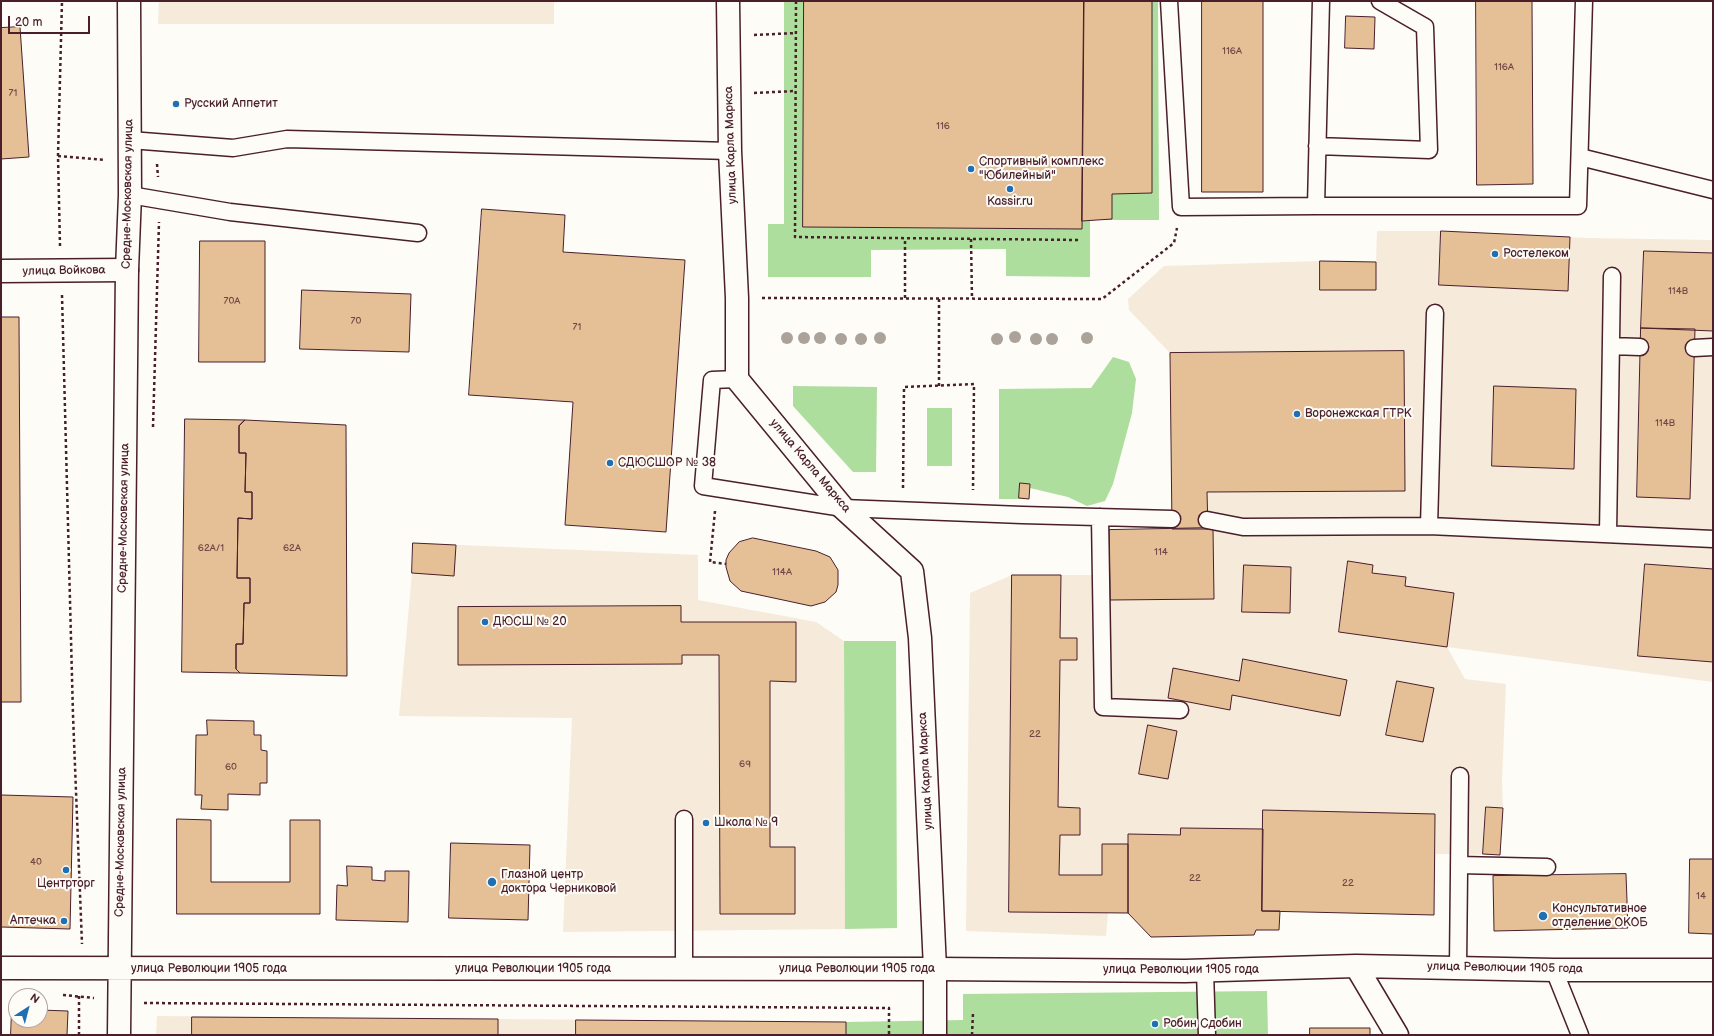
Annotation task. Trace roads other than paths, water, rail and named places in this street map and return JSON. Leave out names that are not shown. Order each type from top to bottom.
[{"type":"street","name":"Средне-Московская улица","points":[[119,1035],[127,270],[130,196],[129,1]]},
{"type":"street","name":"улица Карла Маркса","points":[[728,1],[730,151],[737,298],[737,379],[842,508],[912,571],[920,638],[935,969],[935,1035]]},
{"type":"street","name":"улица Войкова","points":[[1,272],[127,270]]},
{"type":"street","name":"улица Революции 1905 года","points":[[1,968],[935,969],[1205,971],[1356,966],[1554,970],[1713,970]]},
{"type":"street","points":[[1356,966],[1397,1035]]},
{"type":"lane","points":[[1169,1],[1181,207],[1578,206],[1584,1]]},
{"type":"lane","points":[[1316,206],[1321,1]]},
{"type":"lane","points":[[1317,146],[1429,150],[1425,27],[1380,1]]},
{"type":"lane","points":[[130,140],[233,148],[287,139],[730,151]]},
{"type":"lane","points":[[1580,158],[1713,190]]},
{"type":"lane","points":[[130,196],[230,212],[418,233]]},
{"type":"lane","points":[[1608,534],[1612,276]]},
{"type":"lane","points":[[1429,526],[1435,313]]},
{"type":"lane","points":[[1611,346],[1640,347]]},
{"type":"lane","points":[[1694,348],[1713,348]]},
{"type":"lane","points":[[737,379],[712,380],[703,486],[842,508],[973,514],[1172,518]]},
{"type":"lane","points":[[1100,517],[1103,707],[1180,710]]},
{"type":"lane","points":[[1207,520],[1243,527],[1429,526],[1713,539]]},
{"type":"lane","points":[[1458,967],[1460,776]]},
{"type":"lane","points":[[684,819],[684,969]]},
{"type":"lane","points":[[1459,865],[1547,867]]},
{"type":"lane","points":[[1554,970],[1580,1035]]},
{"type":"lane","points":[[1205,971],[1207,1035]]},
{"type":"place","name":"Русский Аппетит","points":[[176,104]]},
{"type":"place","name":"Спортивный комплекс \"Юбилейный\"","points":[[971,169]]},
{"type":"place","name":"Kassir.ru","points":[[1010,189]]},
{"type":"place","name":"Ростелеком","points":[[1495,254]]},
{"type":"place","name":"Воронежская ГТРК","points":[[1297,414]]},
{"type":"place","name":"СДЮСШОР № 38","points":[[610,463]]},
{"type":"place","name":"ДЮСШ № 20","points":[[485,622]]},
{"type":"place","name":"Школа № 9","points":[[706,823]]},
{"type":"place","name":"Центрторг","points":[[66,870]]},
{"type":"place","name":"Глазной центр доктора Черниковой","points":[[492,882]]},
{"type":"place","name":"Консультативное отделение ОКОБ","points":[[1543,916]]},
{"type":"place","name":"Аптечка","points":[[64,921]]},
{"type":"place","name":"Робин Сдобин","points":[[1155,1024]]}]
